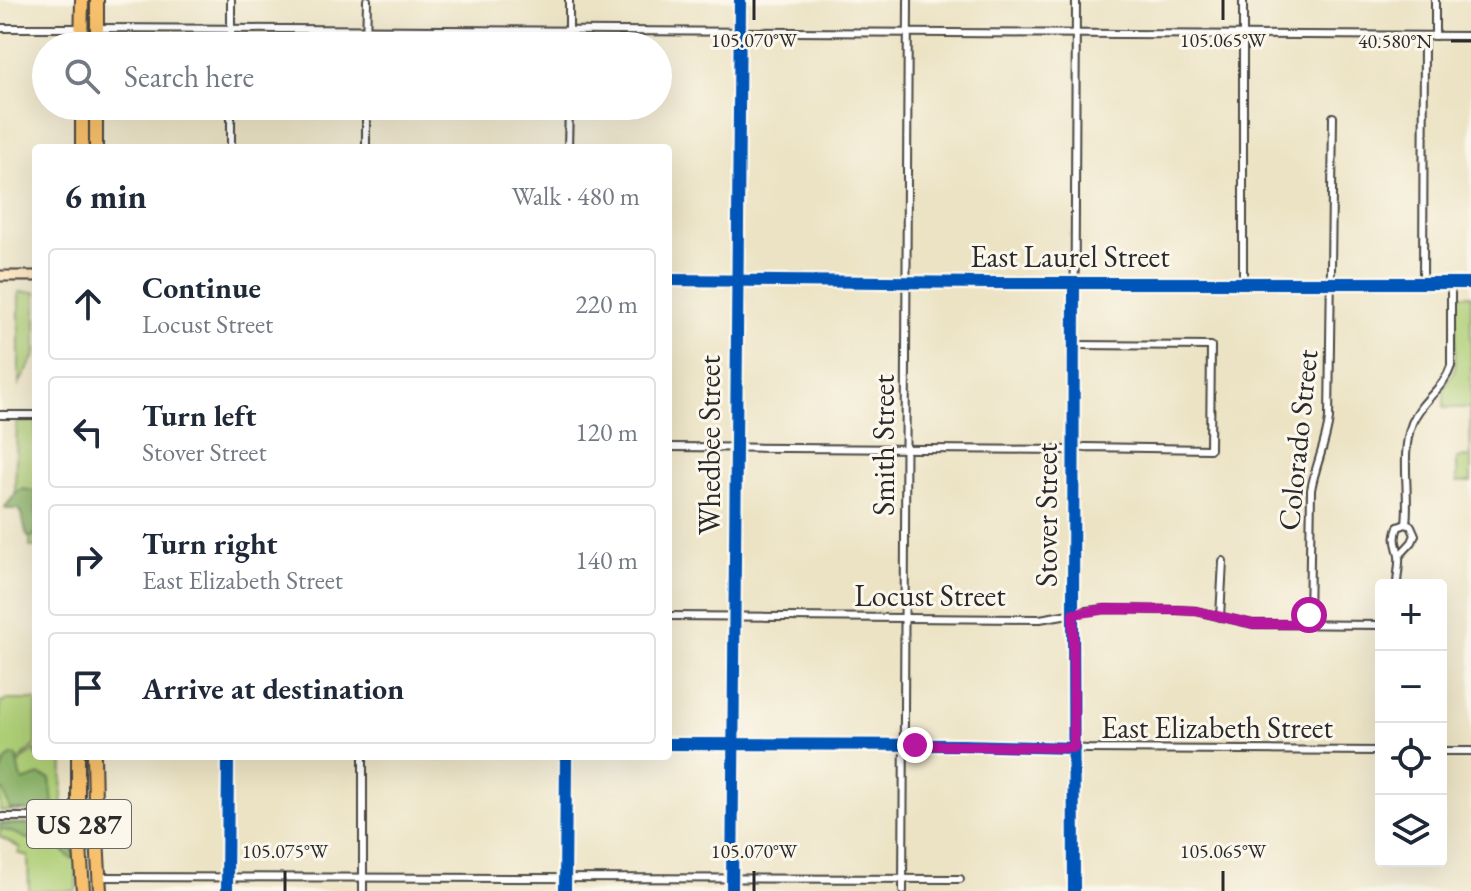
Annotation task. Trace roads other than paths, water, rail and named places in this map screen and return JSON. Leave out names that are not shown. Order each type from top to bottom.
[{"type":"highway","points":[[81,32],[82,0]]},
{"type":"highway","points":[[88,0],[91,19],[97,28]]},
{"type":"highway","points":[[97,0],[97,32]]},
{"type":"highway","points":[[81,28],[85,32]]},
{"type":"highway","points":[[82,120],[82,144]]},
{"type":"highway","points":[[96,120],[96,144]]},
{"type":"highway","name":"US 287","points":[[78,760],[83,891]]},
{"type":"highway","name":"US 287","points":[[94,760],[100,891]]},
{"type":"main road","points":[[0,276],[32,276]]},
{"type":"street","points":[[231,0],[231,30]]},
{"type":"street","points":[[366,30],[367,0]]},
{"type":"street","points":[[569,0],[569,31]]},
{"type":"street","name":"Whedbee Street","points":[[732,891],[740,0]]},
{"type":"street","name":"Smith Street","points":[[903,891],[908,0]]},
{"type":"street","name":"Stover Street","points":[[1074,891],[1076,0]]},
{"type":"street","points":[[1243,0],[1243,283]]},
{"type":"street","points":[[1435,0],[1435,36]]},
{"type":"street","points":[[0,28],[81,28]]},
{"type":"street","points":[[97,28],[1471,36]]},
{"type":"street","points":[[1423,283],[1424,36]]},
{"type":"street","name":"Colorado Street","points":[[1309,624],[1310,504],[1313,480],[1328,427],[1333,117]]},
{"type":"street","points":[[231,120],[231,144]]},
{"type":"street","points":[[366,120],[366,144]]},
{"type":"street","points":[[568,144],[569,120]]},
{"type":"street","name":"East Laurel Street","points":[[672,280],[1471,283]]},
{"type":"street","points":[[1406,524],[1406,454],[1412,423],[1427,399],[1443,384],[1451,366],[1451,283]]},
{"type":"street","points":[[672,447],[1210,449],[1211,346],[1074,345]]},
{"type":"street","points":[[0,415],[32,415]]},
{"type":"street","points":[[1397,579],[1396,530],[1406,524]]},
{"type":"street","points":[[1399,556],[1415,535],[1406,524]]},
{"type":"street","points":[[1220,617],[1223,561]]},
{"type":"street","name":"Locust Street","points":[[672,616],[1040,619],[1106,609],[1196,611],[1253,624],[1375,625]]},
{"type":"street","name":"East Elizabeth Street","points":[[672,744],[1375,751]]},
{"type":"street","points":[[1447,751],[1471,751]]},
{"type":"street","points":[[227,891],[228,760]]},
{"type":"street","points":[[363,760],[363,891]]},
{"type":"street","points":[[565,891],[566,760]]},
{"type":"street","points":[[0,817],[78,817]]},
{"type":"street","points":[[100,877],[960,879]]}]
